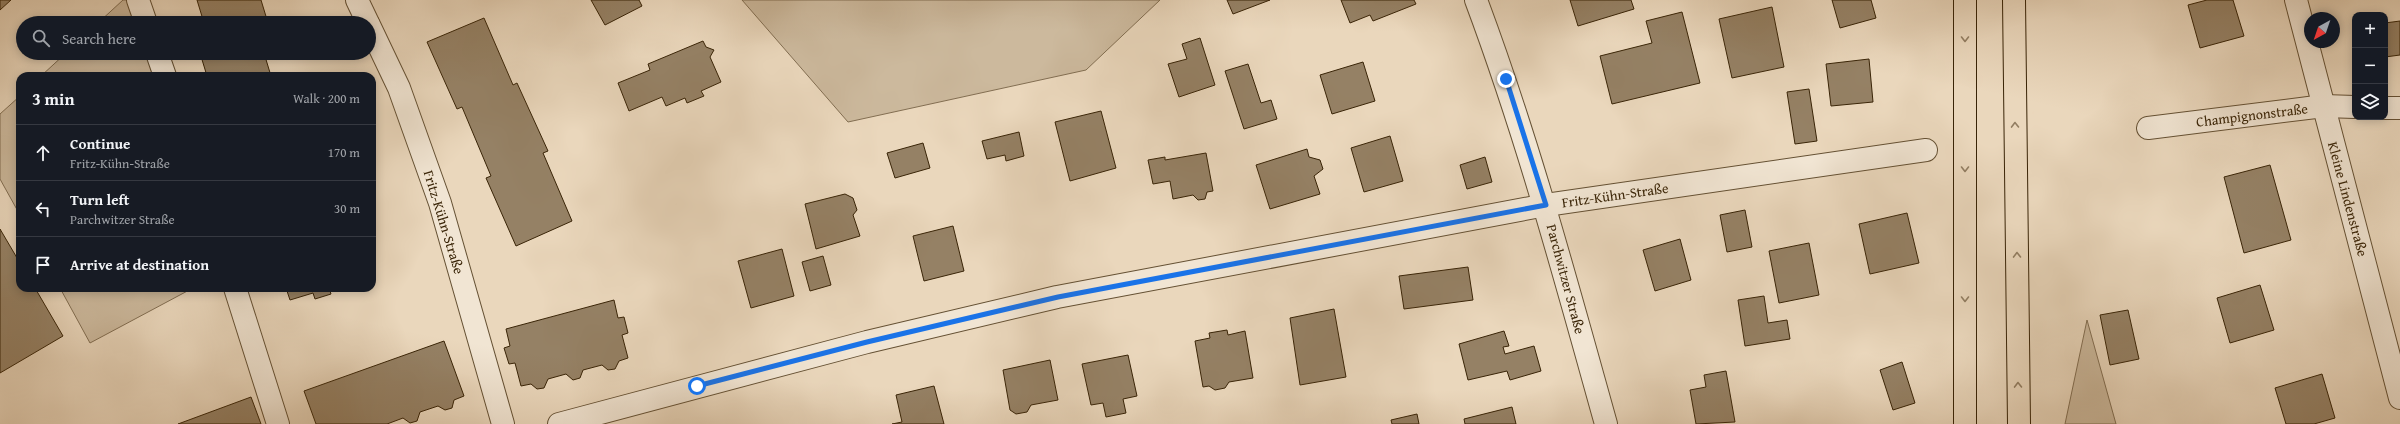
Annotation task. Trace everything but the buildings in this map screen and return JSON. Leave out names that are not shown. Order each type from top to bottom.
[{"type":"highway","points":[[1965,0],[1965,424]]},
{"type":"highway","points":[[2014,0],[2019,424]]},
{"type":"street","points":[[138,0],[144,16]]},
{"type":"street","name":"Fritz-Kühn-Straße","points":[[357,0],[364,16]]},
{"type":"street","name":"Parchwitzer Straße","points":[[1476,0],[1506,79],[1546,205],[1606,424]]},
{"type":"street","name":"Kleine Lindenstraße","points":[[2296,0],[2400,398]]},
{"type":"street","name":"Fritz-Kühn-Straße","points":[[376,41],[399,88],[440,203],[503,424]]},
{"type":"street","points":[[159,60],[164,72]]},
{"type":"street","name":"Champignonstraße","points":[[2148,128],[2324,106],[2352,107]]},
{"type":"street","points":[[2388,108],[2400,108]]},
{"type":"street","name":"Fritz-Kühn-Straße","points":[[559,424],[867,342],[1058,297],[1546,205],[1926,150]]},
{"type":"street","points":[[236,292],[278,424]]},
{"type":"shaded area","points":[[123,0],[128,0],[134,16],[106,16]]},
{"type":"shaded area","points":[[742,0],[1160,0],[1086,70],[848,122]]},
{"type":"shaded area","points":[[58,60],[149,60],[154,72],[45,72]]},
{"type":"shaded area","points":[[16,100],[16,208],[0,179],[0,114]]},
{"type":"shaded area","points":[[62,292],[186,292],[90,343]]},
{"type":"shaded area","points":[[2087,320],[2116,424],[2065,424]]},
{"type":"route","points":[[697,386],[867,342],[1058,297],[1546,205],[1506,79]]}]
